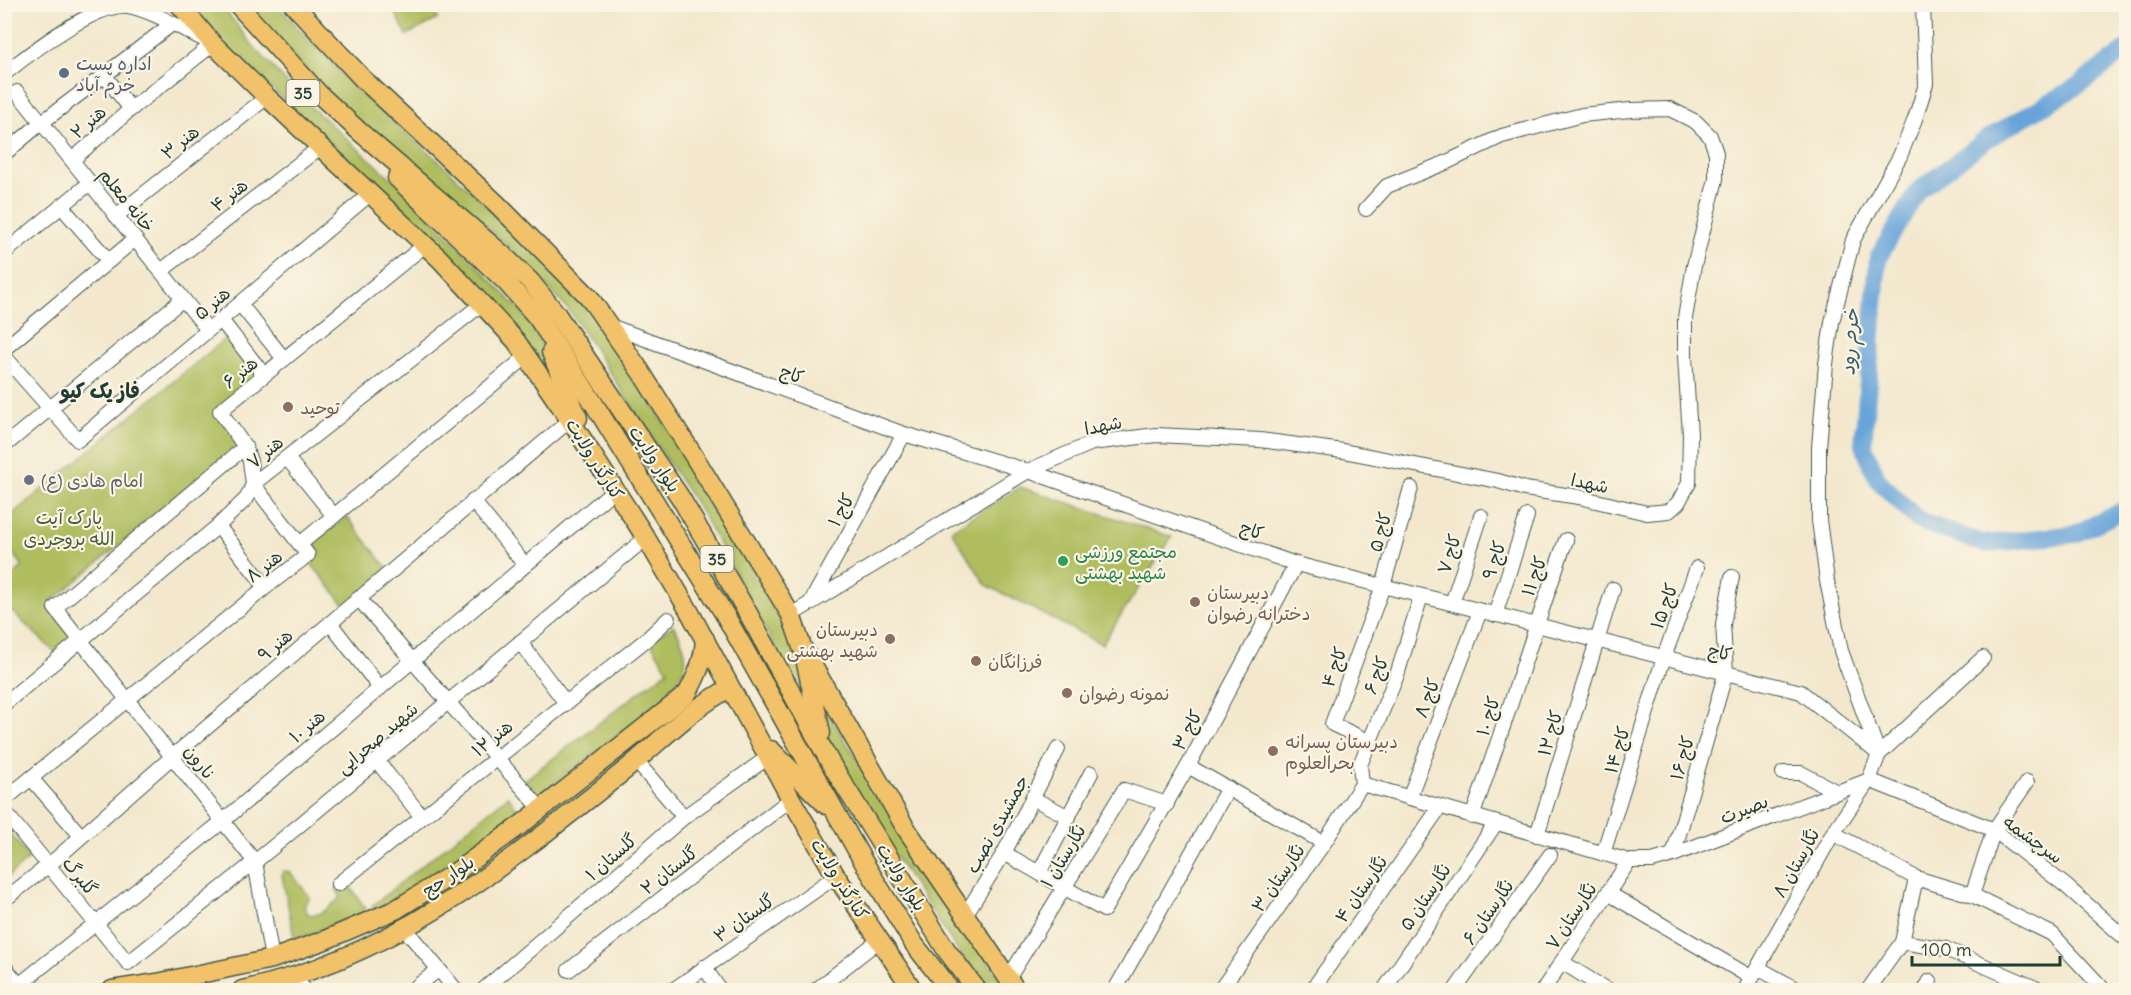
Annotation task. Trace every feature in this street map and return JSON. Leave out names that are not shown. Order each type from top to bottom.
[{"type":"main road","name":"بلوار ولایت","points":[[225,4],[292,81],[507,283],[537,317],[586,391],[725,615],[863,861],[914,944],[950,990]]},
{"type":"main road","name":"بلوار ولایت","points":[[237,4],[320,96],[502,254],[530,281],[555,312],[680,497],[749,615],[831,764],[947,951],[976,990]]},
{"type":"main road","points":[[293,4],[363,79],[549,255],[589,297],[610,326],[695,458],[791,615],[802,647],[824,749]]},
{"type":"main road","name":"کنارگذر ولایت","points":[[181,5],[213,44],[319,148],[425,245],[516,341],[646,538],[705,639],[767,758],[836,876],[913,990]]},
{"type":"main road","points":[[537,317],[579,421],[582,439]]},
{"type":"main road","name":"بلوار حج","points":[[242,990],[293,976],[335,961],[405,929],[451,902],[525,849],[636,761],[686,706],[687,694],[704,656],[705,639]]},
{"type":"main road","points":[[802,647],[905,826],[1012,985]]},
{"type":"main road","name":"بلوار حج","points":[[123,990],[272,959],[325,940],[395,910],[453,874],[540,809],[686,706],[710,699],[730,688]]},
{"type":"main road","points":[[758,740],[775,753],[799,780],[837,814]]},
{"type":"main road","points":[[863,861],[890,893],[896,896],[903,891],[899,872]]},
{"type":"main road","points":[[914,944],[908,930],[909,925],[916,921],[920,922],[947,951]]},
{"type":"street","points":[[1923,4],[1926,84],[1900,156],[1853,240],[1832,322],[1819,447],[1819,520],[1829,593],[1841,651],[1879,754],[1983,658]]},
{"type":"street","points":[[4,74],[37,48],[106,9],[128,6],[150,13],[213,44]]},
{"type":"street","points":[[4,154],[41,123],[172,24]]},
{"type":"street","name":"هنر ۲","points":[[72,160],[131,109],[213,44]]},
{"type":"street","points":[[104,75],[131,109]]},
{"type":"street","name":"خانه معلم","points":[[17,92],[208,330]]},
{"type":"street","name":"هنر ۳","points":[[116,216],[267,97]]},
{"type":"street","name":"شهدا","points":[[791,615],[1028,471],[1092,442],[1156,435],[1248,440],[1343,451],[1525,489],[1579,497],[1647,513],[1669,511],[1678,503],[1689,483],[1690,435],[1684,357],[1685,318],[1694,267],[1716,179],[1716,153],[1710,136],[1696,122],[1670,110],[1630,110],[1582,116],[1502,135],[1445,163],[1387,186],[1366,209]]},
{"type":"street","name":"هنر ۴","points":[[161,271],[319,148]]},
{"type":"street","points":[[4,253],[90,183]]},
{"type":"street","name":"هنر ۵","points":[[49,408],[78,440],[370,194]]},
{"type":"street","points":[[61,206],[109,261]]},
{"type":"street","points":[[4,349],[135,239]]},
{"type":"street","name":"هنر ۶","points":[[245,447],[220,411],[425,245]]},
{"type":"street","points":[[4,446],[183,299]]},
{"type":"street","points":[[240,304],[284,359]]},
{"type":"street","name":"هنر ۷","points":[[4,704],[218,526],[248,498],[254,484],[482,304]]},
{"type":"street","points":[[221,320],[264,375]]},
{"type":"street","name":"کاج","points":[[610,326],[904,434],[1028,471],[1296,564],[1801,692],[1879,754]]},
{"type":"street","points":[[4,356],[49,408]]},
{"type":"street","name":"هنر ۸","points":[[4,800],[308,555],[300,544],[526,357]]},
{"type":"street","name":"هنر ۹","points":[[4,900],[49,865],[172,756],[570,420]]},
{"type":"street","name":"کاج ۱","points":[[811,603],[904,434]]},
{"type":"street","points":[[245,447],[254,484],[300,544]]},
{"type":"street","name":"نارون","points":[[245,447],[55,608],[255,862],[272,959]]},
{"type":"street","points":[[287,458],[334,516]]},
{"type":"street","name":"کاج ۵","points":[[1383,586],[1411,488]]},
{"type":"street","name":"هنر ۱۰","points":[[4,966],[19,985],[223,821],[614,490]]},
{"type":"street","points":[[473,501],[525,565]]},
{"type":"street","name":"کاج ۷","points":[[1452,603],[1481,516]]},
{"type":"street","name":"کاج ۹","points":[[1495,615],[1527,516]]},
{"type":"street","points":[[218,526],[266,587]]},
{"type":"street","name":"شهید صحرایی","points":[[128,963],[255,862],[646,538]]},
{"type":"street","name":"کاج ۱۱","points":[[1536,625],[1566,540]]},
{"type":"street","name":"کاج ۳","points":[[1065,888],[1104,910],[1167,804],[1296,564]]},
{"type":"street","name":"کاج ۱۵","points":[[1664,657],[1697,568]]},
{"type":"street","name":"کاج ۱۶","points":[[1673,855],[1726,672],[1723,624],[1732,577]]},
{"type":"street","name":"کاج ۴","points":[[1368,741],[1332,724],[1383,586]]},
{"type":"street","name":"کاج ۱۲","points":[[1537,835],[1613,589]]},
{"type":"street","name":"کاج ۶","points":[[1362,784],[1360,765],[1397,675],[1421,596]]},
{"type":"street","points":[[358,598],[540,809]]},
{"type":"street","name":"کاج ۸","points":[[1409,798],[1480,611]]},
{"type":"street","name":"هنر ۱۲","points":[[338,884],[647,639],[668,619]]},
{"type":"street","points":[[330,623],[381,688]]},
{"type":"street","name":"کاج ۱۰","points":[[1472,817],[1507,719],[1536,625]]},
{"type":"street","points":[[520,642],[565,702]]},
{"type":"street","name":"کاج ۱۴","points":[[1603,854],[1664,657]]},
{"type":"street","name":"جمشیدی نصب","points":[[965,915],[1004,853],[1058,749]]},
{"type":"street","name":"نگارستان ۸","points":[[1752,979],[1833,833],[1869,780],[1879,754]]},
{"type":"street","name":"گلستان ۱","points":[[483,990],[684,817],[767,758]]},
{"type":"street","points":[[376,761],[422,817]]},
{"type":"street","points":[[636,761],[684,817]]},
{"type":"street","points":[[1188,766],[1324,843]]},
{"type":"street","points":[[1783,773],[1801,773],[1838,792]]},
{"type":"street","points":[[1039,873],[1091,774]]},
{"type":"street","points":[[31,778],[81,836]]},
{"type":"street","name":"بصیرت","points":[[1362,784],[1629,861],[1652,861],[1869,780]]},
{"type":"street","name":"سرچشمه","points":[[1869,780],[1994,830],[2066,886],[2127,939]]},
{"type":"street","points":[[1972,895],[1994,830],[2027,782]]},
{"type":"street","name":"نگارستان ۳","points":[[1220,990],[1324,843],[1362,784]]},
{"type":"street","points":[[1115,990],[1228,788]]},
{"type":"street","name":"نگارستان ۱","points":[[1012,985],[1065,888],[1124,790],[1167,804]]},
{"type":"street","points":[[1032,798],[1069,816]]},
{"type":"street","name":"گلستان ۲","points":[[569,970],[791,799]]},
{"type":"street","name":"نگارستان ۴","points":[[1312,990],[1440,807]]},
{"type":"street","name":"گلبرگ","points":[[4,811],[128,963]]},
{"type":"street","name":"نگارستان ۵","points":[[1384,990],[1496,823]]},
{"type":"street","points":[[1833,833],[1916,878],[1972,895],[2052,934],[2104,990]]},
{"type":"street","points":[[1004,853],[1065,888]]},
{"type":"street","name":"نگارستان ۶","points":[[1455,990],[1550,855]]},
{"type":"street","name":"نگارستان ۷","points":[[1543,990],[1629,861]]},
{"type":"street","name":"گلستان ۳","points":[[673,990],[836,876]]},
{"type":"street","points":[[1868,990],[1902,942],[1916,878]]},
{"type":"street","points":[[1608,893],[1752,979],[1798,990]]},
{"type":"street","points":[[405,929],[456,990]]},
{"type":"street","points":[[816,990],[878,941]]},
{"type":"street","points":[[1902,942],[1946,949],[2035,989]]},
{"type":"street","points":[[1562,962],[1607,990]]},
{"type":"street","points":[[704,967],[720,990]]},
{"type":"street","points":[[412,990],[438,969]]},
{"type":"street","points":[[293,976],[304,990]]},
{"type":"green space","points":[[195,5],[221,5],[254,47],[302,99],[399,185],[518,308],[534,330],[561,385],[556,391],[468,282],[457,261],[211,32]]},
{"type":"green space","points":[[248,5],[277,5],[350,83],[442,164],[580,294],[616,346],[719,511],[800,655],[801,694],[703,515],[571,313],[529,266],[484,224],[356,120],[283,48]]},
{"type":"green space","points":[[391,5],[431,5],[438,19],[407,35]]},
{"type":"green space","name":"پارک آیت الله بروجردی","points":[[230,335],[263,374],[222,407],[248,439],[52,601],[49,607],[76,641],[58,655],[5,605],[7,596],[5,598],[5,583],[23,566],[5,544],[5,520]]},
{"type":"green space","name":"مجتمع ورزشی شهید بهشتی","points":[[1020,487],[1172,537],[1102,644],[986,585],[951,530]]},
{"type":"green space","points":[[347,517],[388,569],[349,610],[308,560],[318,551],[311,544]]},
{"type":"green space","points":[[673,625],[680,637],[686,657],[685,666],[669,692],[661,702],[537,797],[525,780],[668,670],[650,642]]},
{"type":"green space","points":[[810,686],[1007,990],[988,990],[964,960],[887,844],[831,751]]},
{"type":"green space","points":[[508,796],[519,811],[449,864],[374,911],[372,906]]},
{"type":"green space","points":[[5,827],[30,858],[4,879]]},
{"type":"green space","points":[[283,871],[290,872],[310,897],[304,906],[308,914],[317,914],[330,907],[341,897],[336,889],[347,882],[367,911],[303,937],[294,937]]},
{"type":"waterway","name":"خرم رود","points":[[2126,50],[2079,85],[1987,139],[1918,191],[1878,258],[1863,445],[1878,480],[1919,521],[1985,544],[2075,534],[2126,509]]},
{"type":"place","name":"اداره پست خرم آباد","points":[[64,73]]},
{"type":"place","name":"توحید","points":[[288,407]]},
{"type":"place","name":"امام هادی (ع)","points":[[29,480]]},
{"type":"place","name":"مجتمع ورزشی شهید بهشتی","points":[[1063,561]]},
{"type":"place","name":"دبیرستان دخترانه رضوان","points":[[1195,602]]},
{"type":"place","name":"دبیرستان شهید بهشتی","points":[[890,639]]},
{"type":"place","name":"فرزانگان","points":[[976,661]]},
{"type":"place","name":"نمونه رضوان","points":[[1067,693]]},
{"type":"place","name":"دبیرستان پسرانه بحرالعلوم","points":[[1273,751]]},
{"type":"district","name":"فاز یک کیو","points":[[100,390]]}]
